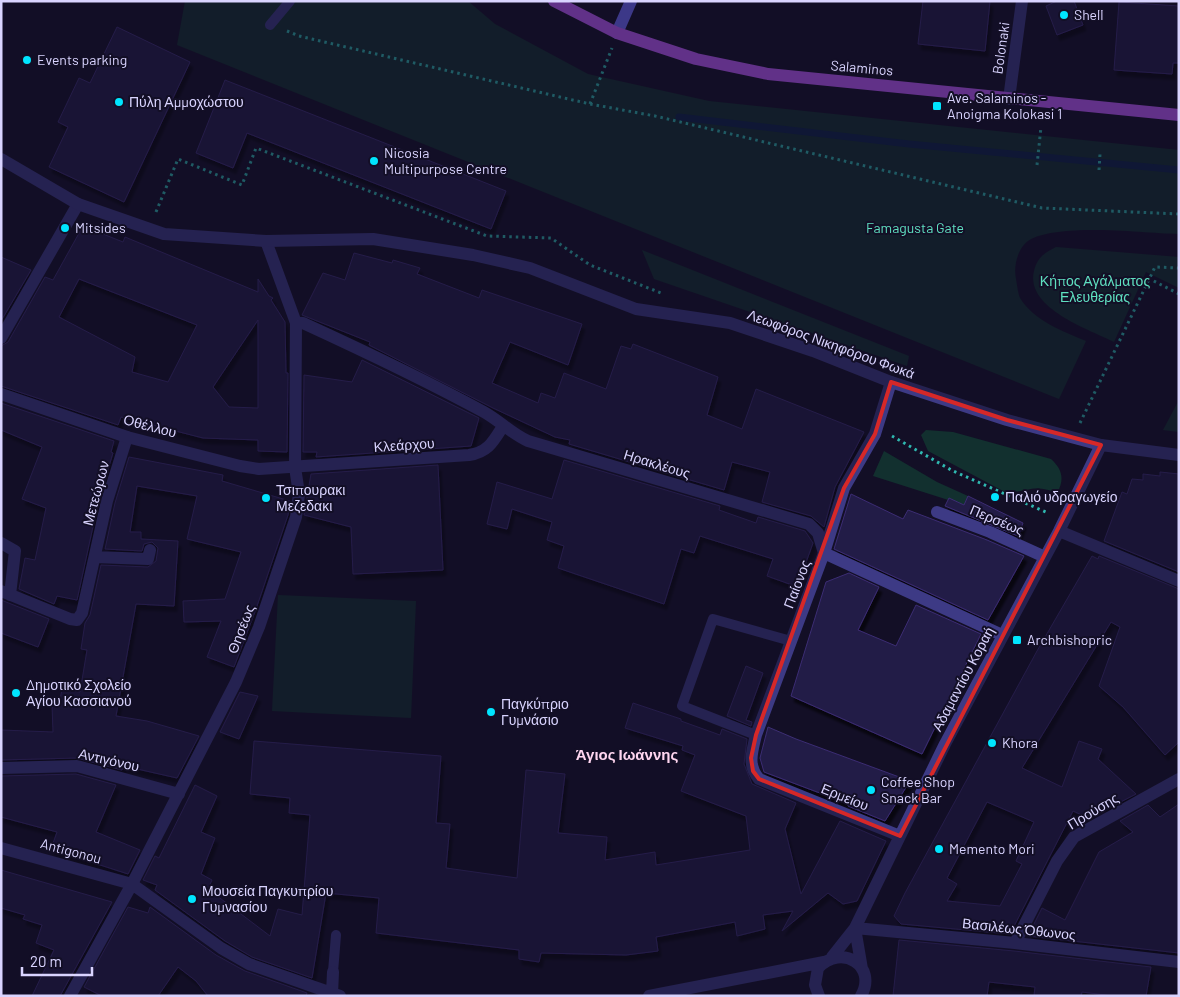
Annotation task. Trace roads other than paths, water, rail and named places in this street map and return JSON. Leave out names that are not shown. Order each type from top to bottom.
[{"type":"main road","name":"Salaminos","points":[[554,1],[617,33],[696,60],[768,74],[1179,115]]},
{"type":"main road","points":[[617,33],[630,1]]},
{"type":"street","name":"Bolonaki","points":[[1009,99],[1022,1]]},
{"type":"street","points":[[1,160],[78,204],[1,338]]},
{"type":"street","name":"Λεωφόρος Νικηφόρου Φωκά","points":[[78,204],[164,234],[266,241],[373,239],[482,257],[530,268],[636,309],[730,324],[813,351],[892,382],[1006,420],[1101,445],[1179,455]]},
{"type":"street","name":"Θησέως","points":[[74,994],[236,682],[259,627],[296,516],[300,494],[294,468],[296,323],[266,241]]},
{"type":"street","name":"Ηρακλέους","points":[[296,323],[303,323],[360,349],[486,413],[502,426],[528,441],[809,524],[818,533],[824,554]]},
{"type":"street","name":"Παίονος","points":[[778,786],[759,779],[753,771],[750,758],[756,735],[824,554],[844,488],[877,426],[892,382]]},
{"type":"street","name":"Οθέλλου","points":[[1,394],[128,437],[240,466],[260,469],[294,468]]},
{"type":"street","name":"Κλεάρχου","points":[[294,468],[481,453],[489,448],[502,426]]},
{"type":"street","name":"Μετεώρων","points":[[1,543],[15,551],[6,593],[70,619],[77,620],[82,613],[107,500],[128,437]]},
{"type":"street","name":"Αδαμαντίου Κοραή","points":[[819,996],[815,985],[815,976],[855,928],[1002,635],[1060,531],[1101,445]]},
{"type":"street","name":"Περσέως","points":[[937,512],[990,532],[1046,557]]},
{"type":"street","points":[[1060,531],[1179,581]]},
{"type":"street","points":[[94,557],[148,559],[150,550]]},
{"type":"street","points":[[824,554],[1002,635]]},
{"type":"street","name":"Αντιγόνου","points":[[1,768],[78,766],[179,794]]},
{"type":"street","name":"Προύσης","points":[[1015,943],[1057,861],[1074,837],[1179,779]]},
{"type":"street","name":"Ερμείου","points":[[778,786],[900,836]]},
{"type":"street","name":"Antigonou","points":[[1,848],[132,884]]},
{"type":"street","points":[[132,884],[221,948],[249,964],[336,995],[333,972]]},
{"type":"street","points":[[855,928],[865,985],[861,996]]},
{"type":"street","name":"Βασιλέως Όθωνος","points":[[855,928],[1015,943],[1179,962]]},
{"type":"street","points":[[649,996],[828,959],[850,958],[862,969]]},
{"type":"lane","points":[[270,25],[290,1]]},
{"type":"lane","points":[[756,735],[682,706],[713,619],[791,641]]},
{"type":"lane","points":[[333,972],[336,934]]},
{"type":"waterway","points":[[679,117],[909,144],[1179,170]]},
{"type":"place","name":"Shell","points":[[1064,15]]},
{"type":"place","name":"Events parking","points":[[27,60]]},
{"type":"place","name":"Πύλη Αμμοχώστου","points":[[119,102]]},
{"type":"place","name":"Ave. Salaminos - Anoigma Kolokasi 1","points":[[937,106]]},
{"type":"place","name":"Nicosia Multipurpose Centre","points":[[374,161]]},
{"type":"place","name":"Mitsides","points":[[65,228]]},
{"type":"place","name":"Παλιό υδραγωγείο","points":[[995,497]]},
{"type":"place","name":"Τσιπουρακι Μεζεδακι","points":[[266,498]]},
{"type":"place","name":"Archbishopric","points":[[1017,640]]},
{"type":"place","name":"Δημοτικό Σχολείο Αγίου Κασσιανού","points":[[16,693]]},
{"type":"place","name":"Παγκύπριο Γυμνάσιο","points":[[491,712]]},
{"type":"place","name":"Khora","points":[[992,743]]},
{"type":"place","name":"Coffee Shop Snack Bar","points":[[871,790]]},
{"type":"place","name":"Memento Mori","points":[[939,849]]},
{"type":"place","name":"Μουσεία Παγκυπρίου Γυμνασίου","points":[[192,899]]},
{"type":"district","name":"Άγιος Ιωάννης","points":[[627,755]]},
{"type":"park label","name":"Famagusta Gate","points":[[915,228]]},
{"type":"park label","name":"Κήπος Αγάλματος Ελευθερίας","points":[[1095,290]]}]
